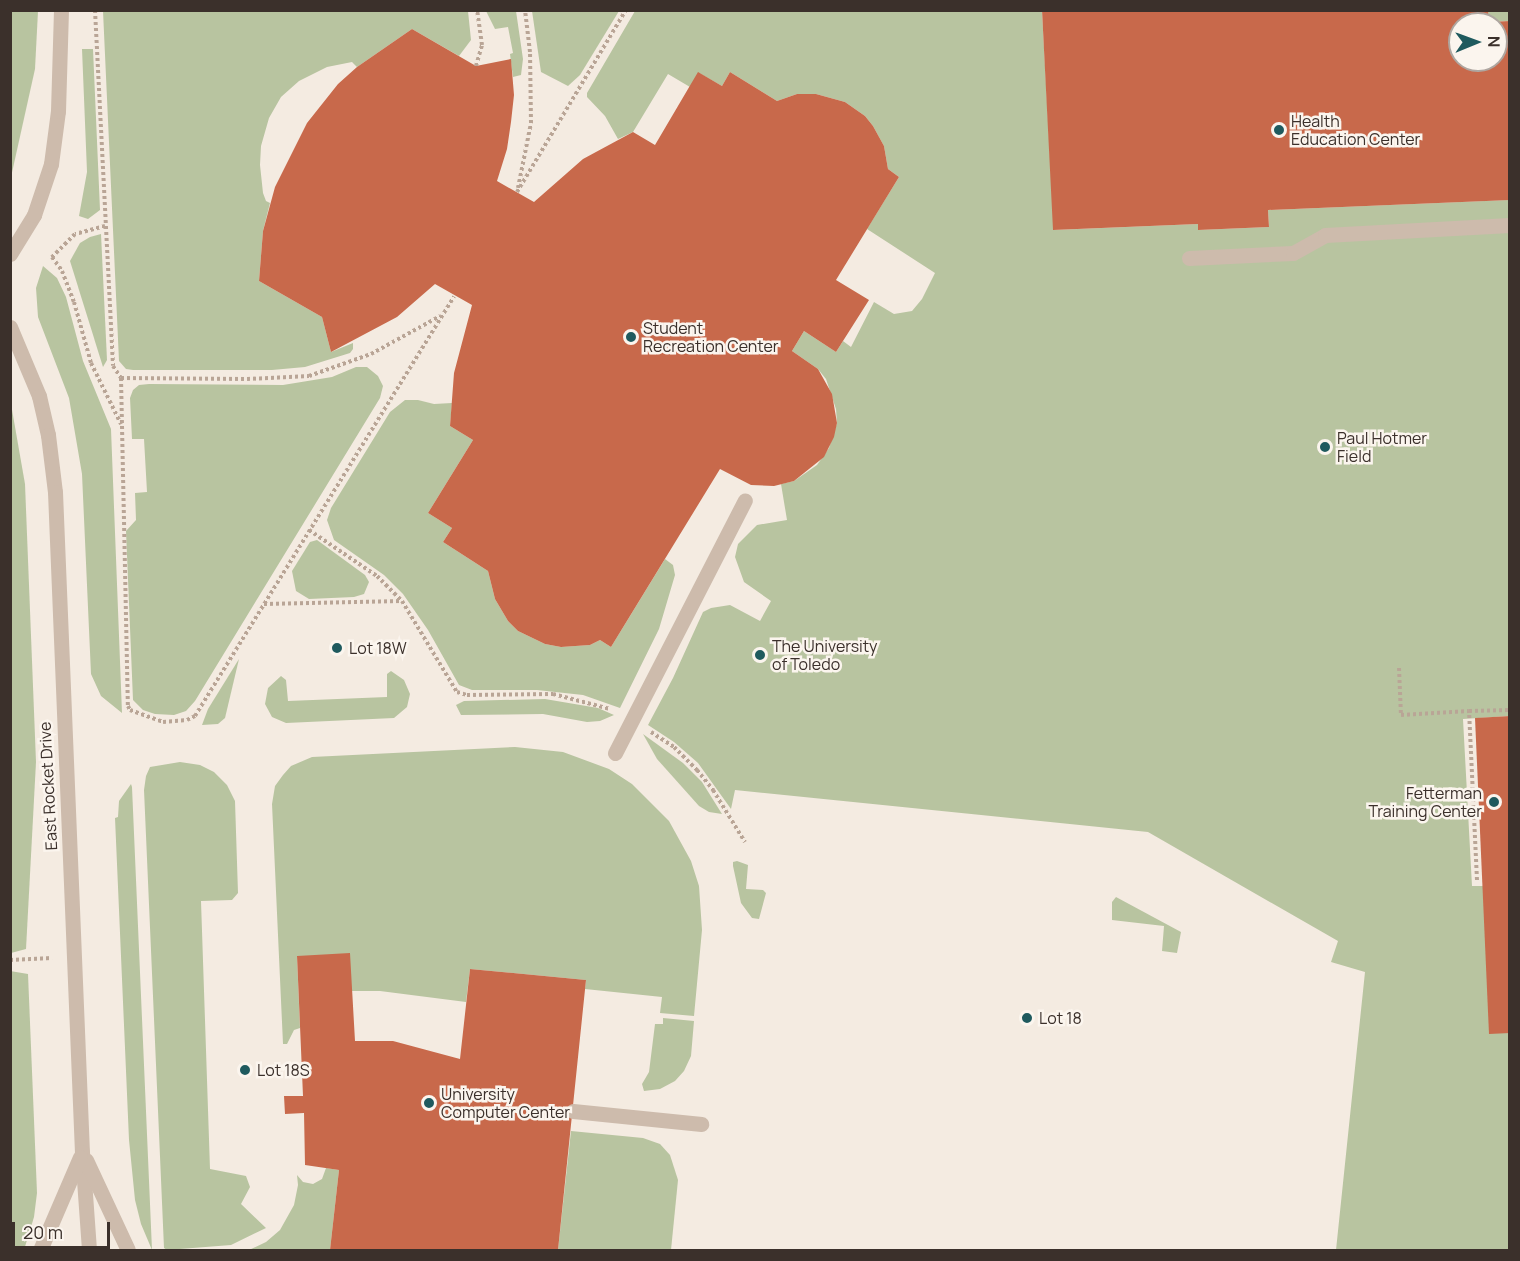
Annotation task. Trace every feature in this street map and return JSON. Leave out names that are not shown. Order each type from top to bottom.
[{"type":"street","points":[[10,254],[34,215],[51,164],[58,111],[61,10]]},
{"type":"street","points":[[1189,258],[1293,253],[1325,235],[1509,225]]},
{"type":"street","name":"East Rocket Drive","points":[[10,327],[39,396],[48,435],[55,492],[82,1152],[89,1251]]},
{"type":"street","points":[[615,753],[745,500]]},
{"type":"street","points":[[573,1111],[700,1124]]},
{"type":"street","points":[[40,1251],[82,1152]]},
{"type":"street","points":[[82,1152],[128,1251]]},
{"type":"path","points":[[95,10],[113,366],[121,378],[128,706],[130,710],[163,722],[187,720],[195,716],[454,296]]},
{"type":"path","points":[[476,66],[482,45],[477,10]]},
{"type":"path","points":[[525,10],[530,52],[531,123],[517,192],[626,10]]},
{"type":"path","points":[[105,226],[75,234],[52,257],[62,271],[74,302],[91,363],[121,425]]},
{"type":"path","points":[[121,378],[247,380],[309,376],[378,352],[442,315]]},
{"type":"path","points":[[309,530],[377,576],[402,600],[459,694],[553,694],[612,709]]},
{"type":"path","points":[[263,604],[402,600]]},
{"type":"path","points":[[1399,668],[1401,715],[1509,710]]},
{"type":"path","points":[[1469,711],[1477,880]]},
{"type":"path","points":[[647,729],[674,747],[697,770],[713,790],[745,842]]},
{"type":"path","points":[[10,960],[74,957]]},
{"type":"green space","points":[[11,10],[38,11],[35,69],[11,177]]},
{"type":"green space","points":[[532,10],[619,11],[580,75],[568,86],[541,72]]},
{"type":"green space","points":[[103,11],[468,11],[471,40],[459,56],[412,29],[357,67],[352,62],[327,67],[299,81],[281,97],[269,118],[261,146],[260,165],[263,193],[266,201],[270,203],[263,231],[259,281],[322,317],[331,352],[353,343],[350,353],[305,367],[272,370],[133,370],[126,369],[119,361]]},
{"type":"green space","points":[[486,11],[516,11],[523,59],[521,75],[513,77],[510,54],[513,53],[508,27],[495,29]]},
{"type":"green space","points":[[635,11],[1042,11],[1054,230],[1198,224],[1198,230],[1269,227],[1268,210],[1509,200],[1509,716],[1463,719],[1472,886],[1483,886],[1509,1033],[1509,1250],[1336,1250],[1365,972],[1331,962],[1338,941],[1148,832],[735,790],[731,809],[698,763],[674,742],[648,725],[673,678],[703,612],[711,608],[730,605],[760,621],[771,601],[744,582],[735,557],[738,544],[757,525],[787,520],[781,484],[794,481],[817,465],[829,448],[837,423],[836,409],[826,379],[818,369],[792,351],[804,331],[836,352],[843,341],[851,347],[874,302],[894,314],[912,311],[922,299],[935,273],[867,229],[899,177],[888,169],[884,146],[873,126],[865,116],[845,102],[816,94],[797,94],[777,101],[730,72],[722,86],[699,73],[690,87],[668,74],[633,132],[618,139],[605,116],[587,97],[587,93]]},
{"type":"green space","points":[[1509,11],[1509,21],[1508,12],[1488,12]]},
{"type":"green space","points":[[82,49],[93,49],[100,210],[88,219],[79,216],[87,172]]},
{"type":"green space","points":[[101,234],[107,360],[103,367],[70,261],[80,243]]},
{"type":"green space","points":[[43,266],[57,278],[66,297],[83,361],[111,429],[122,713],[101,696],[91,674],[82,474],[69,398],[38,317],[36,288]]},
{"type":"green space","points":[[356,367],[367,367],[378,376],[383,386],[380,398],[195,701],[186,711],[174,715],[155,714],[143,710],[133,700],[126,531],[136,520],[135,493],[147,492],[144,439],[132,439],[130,398],[133,390],[139,385],[149,384],[283,385],[332,377]]},
{"type":"green space","points":[[405,400],[434,404],[452,403],[450,426],[473,440],[428,513],[452,528],[443,542],[488,571],[495,599],[508,621],[518,631],[545,644],[561,647],[590,645],[600,640],[611,647],[665,559],[673,565],[675,575],[659,629],[620,708],[583,695],[537,690],[472,690],[459,685],[428,630],[403,594],[384,575],[334,540],[327,520],[331,508],[390,412]]},
{"type":"green space","points":[[11,404],[25,484],[36,762],[26,949],[11,953]]},
{"type":"green space","points":[[317,540],[365,575],[369,582],[364,594],[354,597],[309,599],[296,591],[292,571],[310,542]]},
{"type":"green space","points":[[239,659],[225,718],[218,724],[202,725],[208,709]]},
{"type":"green space","points":[[391,671],[404,680],[410,694],[407,707],[394,718],[286,723],[272,717],[265,704],[268,688],[281,676],[286,680],[288,701],[387,697],[387,674]]},
{"type":"green space","points":[[545,699],[598,708],[614,715],[600,721],[587,722],[543,714],[461,715],[456,705],[464,701]]},
{"type":"green space","points":[[643,734],[683,763],[702,782],[722,814],[709,812],[699,806],[657,759]]},
{"type":"green space","points":[[515,747],[563,752],[609,769],[632,784],[669,821],[691,861],[699,886],[702,930],[694,1016],[660,1013],[662,997],[585,989],[586,980],[470,969],[466,1002],[380,991],[352,991],[297,956],[300,1028],[294,1030],[287,1044],[283,1044],[272,804],[275,786],[283,775],[291,766],[312,757]]},
{"type":"green space","points":[[180,762],[200,765],[214,772],[227,785],[235,801],[238,893],[232,900],[201,901],[210,1169],[246,1176],[250,1187],[241,1204],[266,1228],[231,1245],[167,1250],[164,1248],[144,790],[150,767]]},
{"type":"green space","points":[[131,784],[152,1250],[141,1224],[135,1200],[129,1140],[115,818],[118,817],[119,801]]},
{"type":"green space","points":[[733,862],[748,865],[746,889],[763,890],[766,893],[759,919],[752,918],[741,903],[733,866]]},
{"type":"green space","points":[[1116,897],[1181,932],[1177,953],[1162,951],[1164,926],[1112,920],[1112,902]]},
{"type":"green space","points":[[10,971],[28,974],[37,1193],[34,1217],[24,1250],[10,1250]]},
{"type":"green space","points":[[663,1018],[694,1021],[691,1056],[684,1071],[675,1081],[660,1089],[644,1091],[642,1084],[649,1072],[655,1024],[663,1024]]},
{"type":"green space","points":[[571,1131],[643,1138],[660,1144],[670,1155],[678,1180],[671,1250],[558,1250]]},
{"type":"green space","points":[[326,1168],[339,1170],[330,1250],[249,1250],[266,1242],[280,1230],[294,1205],[298,1185],[297,1175],[303,1182],[313,1184],[322,1179]]},
{"type":"building","name":"Health Education Center","points":[[1042,10],[1488,10],[1488,12],[1448,12],[1448,72],[1508,72],[1508,21],[1510,21],[1510,200],[1268,210],[1269,227],[1198,230],[1198,224],[1053,230]]},
{"type":"building","name":"Student Recreation Center","points":[[412,29],[476,66],[511,59],[514,95],[511,122],[507,149],[497,181],[534,202],[583,159],[633,132],[655,145],[698,72],[722,86],[730,72],[777,101],[797,94],[816,94],[845,102],[865,116],[873,126],[884,146],[888,169],[899,177],[836,280],[869,300],[836,352],[804,331],[792,351],[818,369],[832,394],[837,423],[834,437],[824,457],[794,481],[774,486],[751,485],[720,469],[611,647],[600,640],[590,645],[561,647],[545,644],[518,631],[508,621],[495,599],[488,571],[443,542],[452,528],[428,513],[473,440],[450,426],[454,373],[472,305],[435,284],[397,317],[331,352],[322,317],[259,281],[263,231],[275,187],[307,123],[338,84],[357,67]]},
{"type":"building","name":"Fetterman Training Center","points":[[1510,716],[1510,1033],[1489,1034],[1475,718]]},
{"type":"building","name":"University Computer Center","points":[[350,953],[355,1041],[393,1041],[460,1059],[470,969],[586,980],[558,1250],[330,1250],[339,1170],[305,1165],[304,1113],[285,1114],[284,1096],[303,1096],[297,956]]},
{"type":"place","name":"Health Education Center","points":[[1279,130]]},
{"type":"place","name":"Student Recreation Center","points":[[631,337]]},
{"type":"place","name":"Paul Hotmer Field","points":[[1325,447]]},
{"type":"place","name":"Lot 18W","points":[[337,648]]},
{"type":"place","name":"The University of Toledo","points":[[760,655]]},
{"type":"place","name":"Fetterman Training Center","points":[[1494,802]]},
{"type":"place","name":"Lot 18","points":[[1027,1018]]},
{"type":"place","name":"Lot 18S","points":[[245,1070]]},
{"type":"place","name":"University Computer Center","points":[[429,1103]]}]
